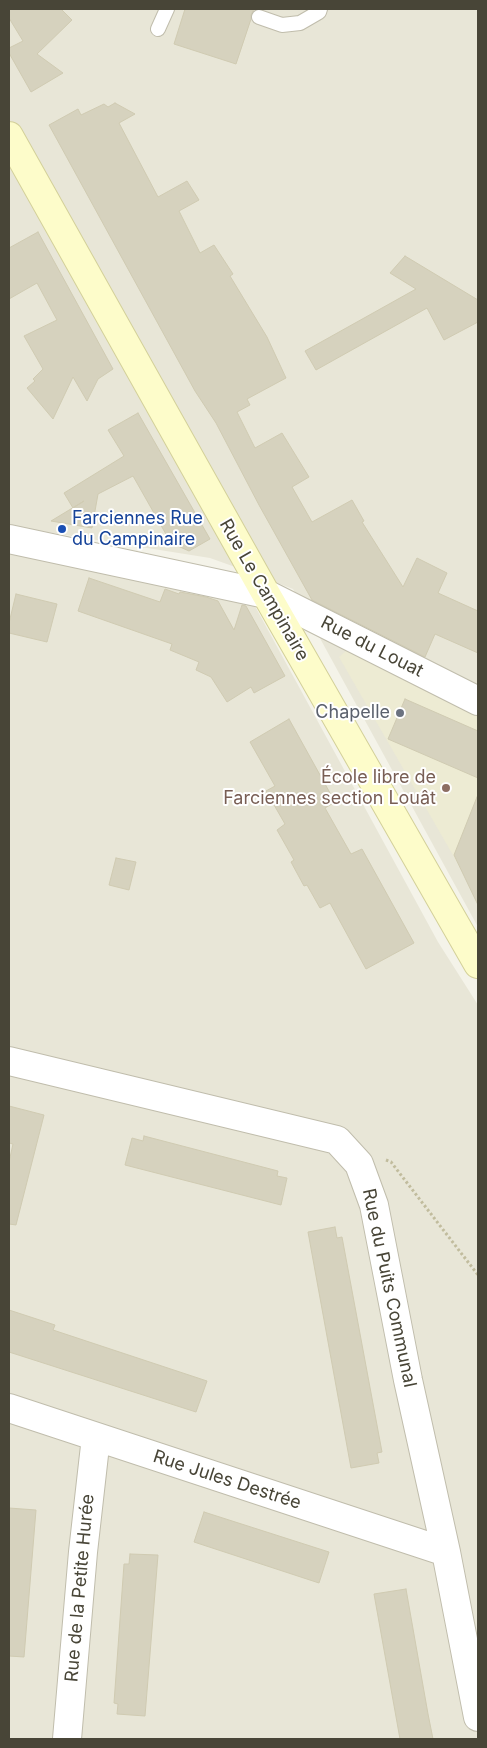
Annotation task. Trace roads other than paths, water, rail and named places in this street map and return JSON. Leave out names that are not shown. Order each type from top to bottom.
[{"type":"main road","name":"Rue Le Campinaire","points":[[9,136],[266,594],[478,964]]},
{"type":"street","name":"Rue du Louat","points":[[9,539],[266,594],[478,701]]},
{"type":"street","name":"Rue du Puits Communal","points":[[9,1061],[337,1140],[359,1164],[374,1205],[408,1380],[446,1552],[478,1717]]},
{"type":"street","name":"Rue Jules Destrée","points":[[9,1408],[446,1552]]},
{"type":"street","name":"Rue de la Petite Hurée","points":[[67,1739],[82,1552],[96,1437]]},
{"type":"lane","points":[[158,29],[167,9]]},
{"type":"lane","points":[[259,17],[282,25],[300,23],[319,12],[320,9]]},
{"type":"place","name":"Farciennes Rue du Campinaire","points":[[62,529]]},
{"type":"place","name":"Chapelle","points":[[400,713]]},
{"type":"place","name":"École libre de Farciennes section Louât","points":[[446,788]]}]
